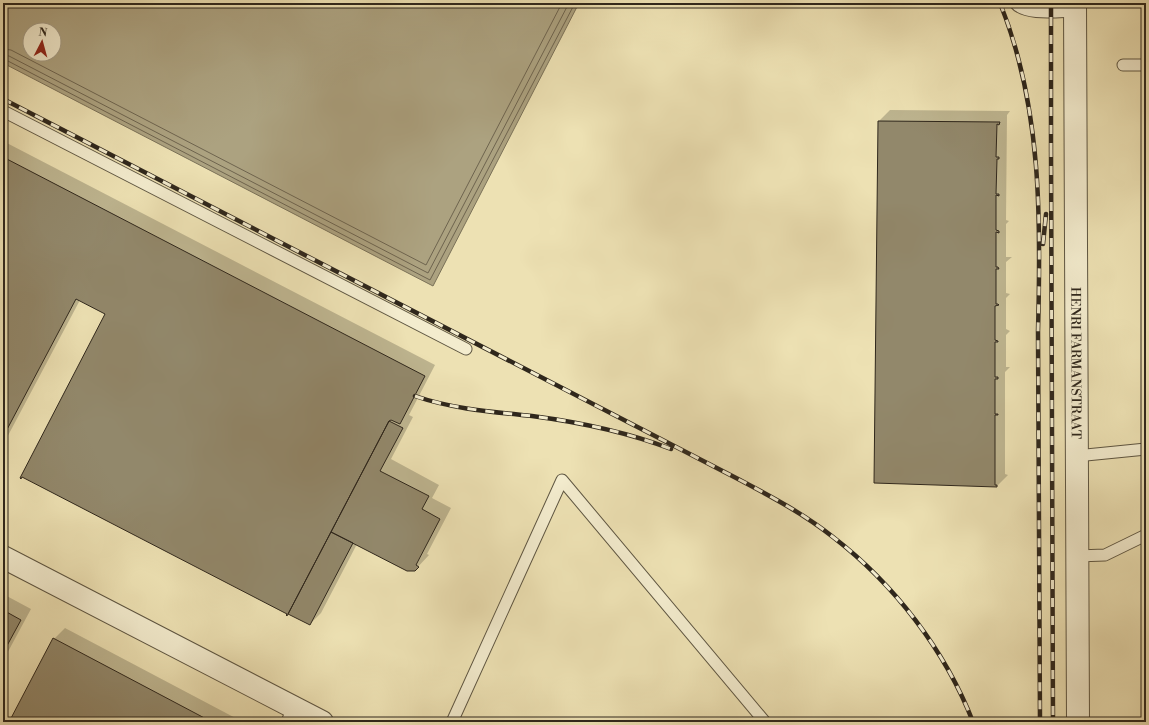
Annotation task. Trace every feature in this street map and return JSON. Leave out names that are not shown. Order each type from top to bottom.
[{"type":"street","name":"HENRI FARMANSTRAAT","points":[[1075,7],[1078,722]]},
{"type":"street","points":[[3,556],[290,715],[322,722]]},
{"type":"lane","points":[[1015,3],[1017,6],[1031,11],[1075,7]]},
{"type":"lane","points":[[1123,65],[1146,65]]},
{"type":"lane","points":[[3,111],[466,349]]},
{"type":"lane","points":[[1076,456],[1146,449]]},
{"type":"lane","points":[[452,722],[562,480],[765,722]]},
{"type":"lane","points":[[1077,556],[1105,555],[1146,535]]},
{"type":"water","points":[[3,3],[579,3],[433,286],[3,63]]},
{"type":"building","points":[[878,121],[1000,122],[999,125],[997,124],[996,157],[999,157],[999,159],[997,159],[996,194],[999,194],[999,196],[996,195],[996,230],[999,231],[999,233],[996,232],[996,267],[999,269],[996,269],[996,304],[999,305],[995,306],[995,340],[998,341],[995,342],[995,377],[998,377],[998,379],[995,379],[995,414],[998,414],[995,415],[995,485],[997,485],[997,487],[874,483]]},
{"type":"building","points":[[3,157],[425,376],[400,424],[391,420],[389,421],[287,616],[287,614],[22,477],[21,479],[20,478],[105,314],[76,299],[3,437]]},
{"type":"building","points":[[389,421],[403,428],[380,471],[429,496],[422,509],[440,519],[416,565],[419,567],[415,571],[407,571],[331,532]]},
{"type":"building","points":[[331,532],[353,543],[310,625],[288,614]]},
{"type":"building","points":[[3,610],[21,620],[3,653]]},
{"type":"building","points":[[53,638],[212,722],[9,722]]},
{"type":"railway","points":[[1000,3],[1014,42],[1024,83],[1036,165],[1039,248],[1040,722]]},
{"type":"railway","points":[[1051,3],[1051,152]]},
{"type":"railway","points":[[3,99],[740,480],[799,513],[855,555],[897,597],[915,620],[948,669],[973,722]]},
{"type":"railway","points":[[1051,148],[1053,722]]},
{"type":"railway","points":[[1043,244],[1046,214]]},
{"type":"railway","points":[[415,396],[458,407],[567,421],[620,433],[671,449]]}]
